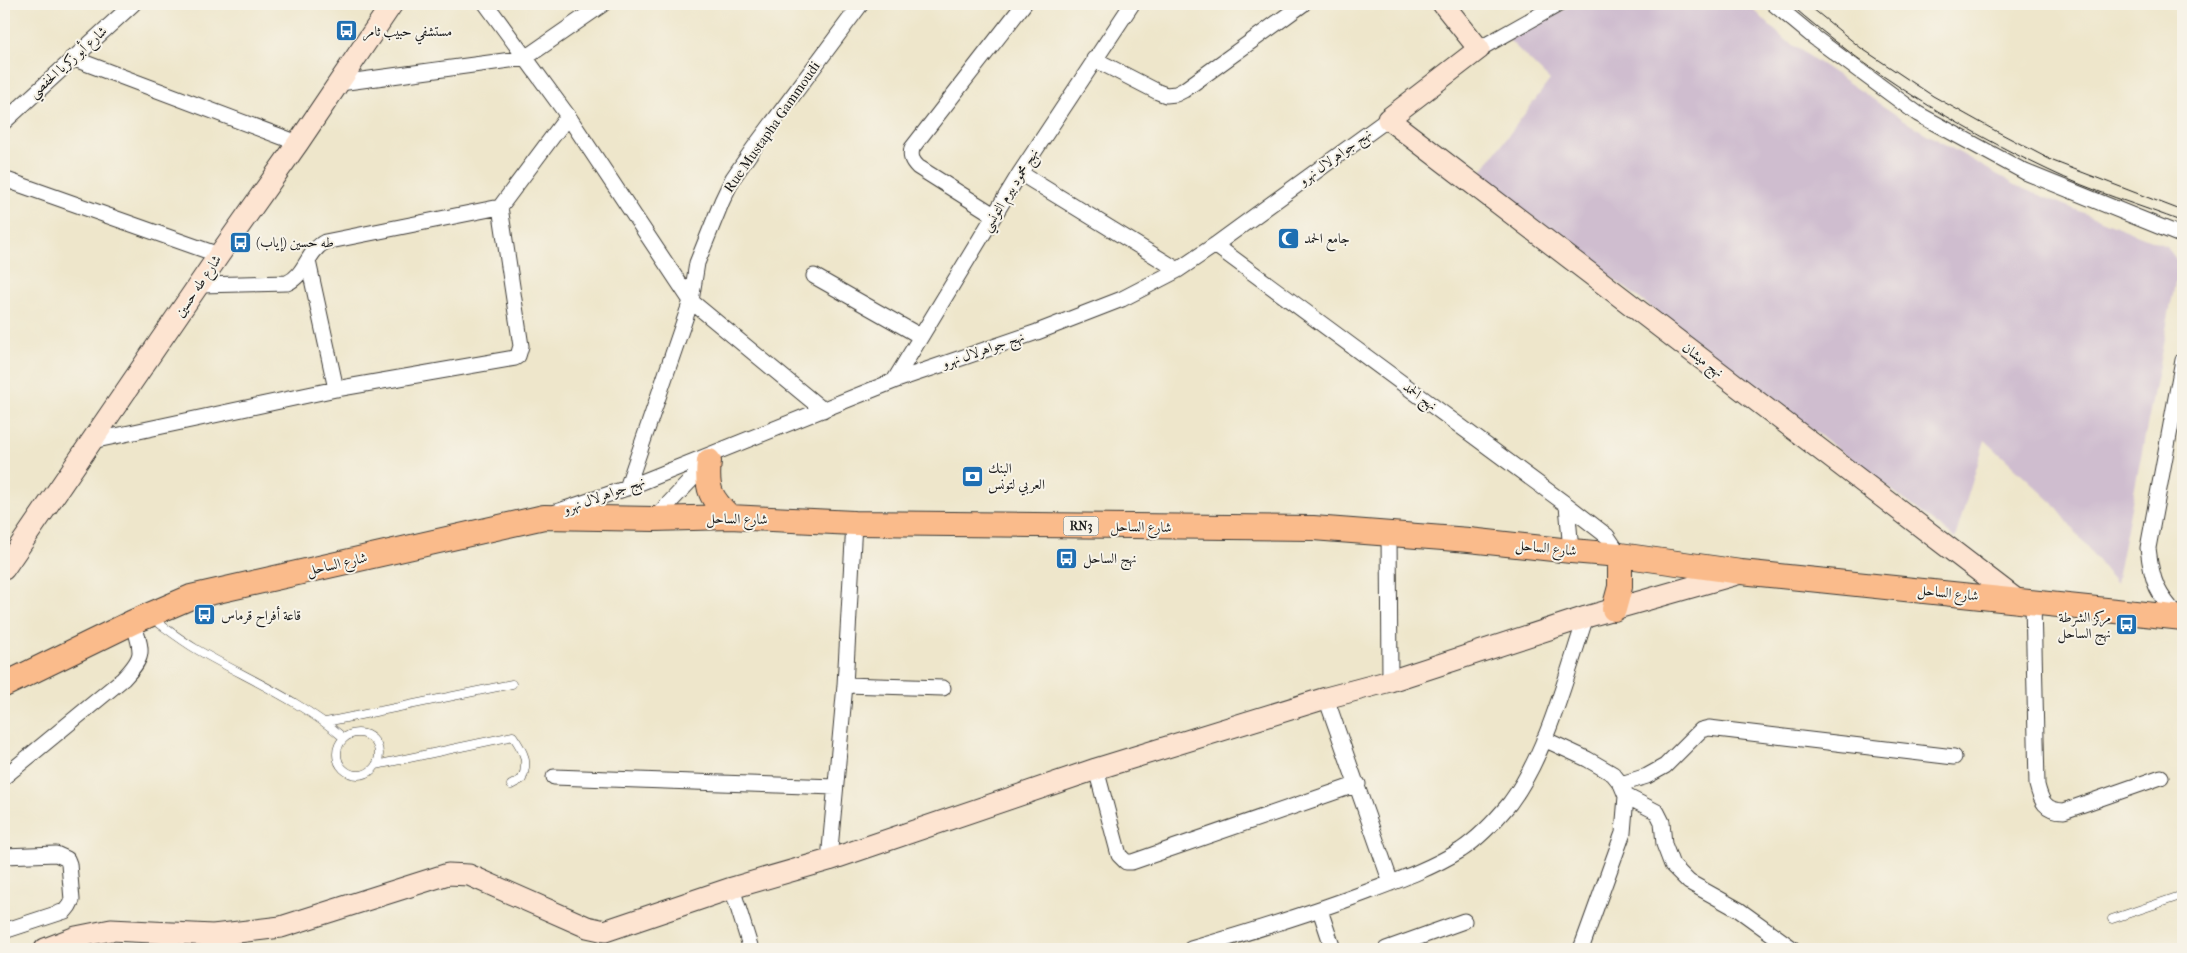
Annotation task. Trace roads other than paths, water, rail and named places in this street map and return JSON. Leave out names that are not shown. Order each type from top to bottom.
[{"type":"main road","points":[[714,456],[707,478],[710,491],[715,503],[730,517]]},
{"type":"main road","name":"شارع الساحل","points":[[4,685],[141,619],[191,598],[544,517],[654,519],[730,517],[854,523],[1313,528],[1469,540],[1571,552],[1620,554],[1741,572],[2026,601],[2182,620]]},
{"type":"main road","points":[[1614,610],[1620,587],[1620,554]]},
{"type":"street","name":"شارع أبو زكريا الحفصي","points":[[4,122],[132,4]]},
{"type":"street","name":"شارع طه حسين","points":[[4,569],[219,255],[340,83],[392,4]]},
{"type":"street","points":[[486,4],[568,116],[691,301],[823,410]]},
{"type":"street","points":[[340,83],[525,58],[604,4]]},
{"type":"street","name":"Rue Mustapha Gammoudi","points":[[627,488],[691,301],[697,263],[733,178],[861,4]]},
{"type":"street","points":[[994,215],[918,167],[912,162],[910,154],[912,148],[1024,4]]},
{"type":"street","name":"نهج محمود بيرم التونسي","points":[[894,381],[1020,173],[1132,4]]},
{"type":"street","points":[[1094,59],[1158,92],[1166,95],[1176,94],[1198,81],[1303,4]]},
{"type":"street","points":[[1443,4],[1479,49]]},
{"type":"street","points":[[1388,119],[1479,49],[1559,4]]},
{"type":"street","points":[[1774,4],[1815,38],[1918,114],[2025,172],[2183,236]]},
{"type":"street","points":[[72,58],[298,143]]},
{"type":"street","points":[[200,285],[287,283],[299,275],[318,245],[325,242],[500,206],[568,116]]},
{"type":"street","name":"نهج جواهرلال نهرو","points":[[544,517],[714,456],[894,381],[1037,332],[1105,306],[1151,285],[1178,270],[1215,245],[1388,119]]},
{"type":"street","name":"نهج ميشان","points":[[1388,119],[2026,601]]},
{"type":"street","points":[[1020,173],[1178,270]]},
{"type":"street","points":[[4,180],[219,255]]},
{"type":"street","points":[[92,440],[336,389],[510,359],[518,356],[521,346],[500,206]]},
{"type":"street","name":"نهج الحمد","points":[[1215,245],[1567,505],[1607,536],[1620,554]]},
{"type":"street","points":[[308,262],[336,389]]},
{"type":"street","points":[[814,276],[920,336]]},
{"type":"street","points":[[2182,620],[2156,590],[2148,548],[2176,435],[2183,360]]},
{"type":"street","points":[[654,519],[714,456]]},
{"type":"street","points":[[1567,505],[1571,552]]},
{"type":"street","points":[[829,860],[845,685],[854,523]]},
{"type":"street","points":[[1389,533],[1390,681]]},
{"type":"street","points":[[46,949],[76,937],[111,930],[213,934],[281,927],[448,874],[469,875],[600,931],[732,888],[829,860],[1096,769],[1326,698],[1390,681],[1586,617],[1741,572]]},
{"type":"street","points":[[2026,601],[2037,785],[2040,800],[2046,807],[2054,811],[2064,811],[2161,777]]},
{"type":"street","points":[[1191,949],[1320,910],[1391,883],[1461,849],[1489,827],[1510,802],[1528,773],[1544,739],[1586,617]]},
{"type":"street","points":[[4,777],[134,667],[140,658],[141,619]]},
{"type":"street","points":[[845,685],[943,688]]},
{"type":"street","points":[[1326,698],[1358,784],[1391,883]]},
{"type":"street","points":[[1624,790],[1665,766],[1701,730],[1709,728],[1954,757]]},
{"type":"street","points":[[1544,739],[1600,766],[1612,774],[1624,790],[1657,812],[1662,822],[1664,844],[1672,865],[1689,882],[1739,910],[1793,949]]},
{"type":"street","points":[[1096,769],[1119,855],[1122,860],[1132,862],[1358,784]]},
{"type":"street","points":[[554,777],[835,787]]},
{"type":"street","points":[[1581,949],[1623,833],[1624,790]]},
{"type":"street","points":[[4,856],[56,854],[62,856],[69,864],[72,900],[65,911],[4,931]]},
{"type":"street","points":[[732,888],[751,949]]},
{"type":"street","points":[[1320,910],[1333,949]]},
{"type":"street","points":[[1395,948],[1464,922]]},
{"type":"lane","points":[[141,619],[258,682],[326,722],[344,738]]},
{"type":"lane","points":[[326,722],[512,684]]},
{"type":"lane","points":[[376,765],[379,750],[372,738],[358,733],[344,738],[339,744],[337,758],[344,771],[358,776],[366,774],[376,765],[512,736],[520,747],[527,766],[522,780],[511,786]]},
{"type":"lane","points":[[2112,919],[2183,894]]},
{"type":"tram line","points":[[1790,4],[1819,29],[1881,75],[1980,135],[2064,178],[2183,222]]},
{"type":"tram line","points":[[1807,4],[1861,48],[1933,96],[1994,130],[2053,161],[2183,211]]},
{"type":"place","name":"مستشفي حبيب ثامر","points":[[347,31]]},
{"type":"place","name":"جامع الحمد","points":[[1288,238]]},
{"type":"place","name":"طه حسين (إياب)","points":[[240,242]]},
{"type":"place","name":"البنك العربي لتونس","points":[[972,476]]},
{"type":"place","name":"نهج الساحل","points":[[1067,558]]},
{"type":"place","name":"قاعة أفراح قرماس","points":[[205,615]]},
{"type":"place","name":"مركز الشرطة نهج الساحل","points":[[2127,625]]}]
